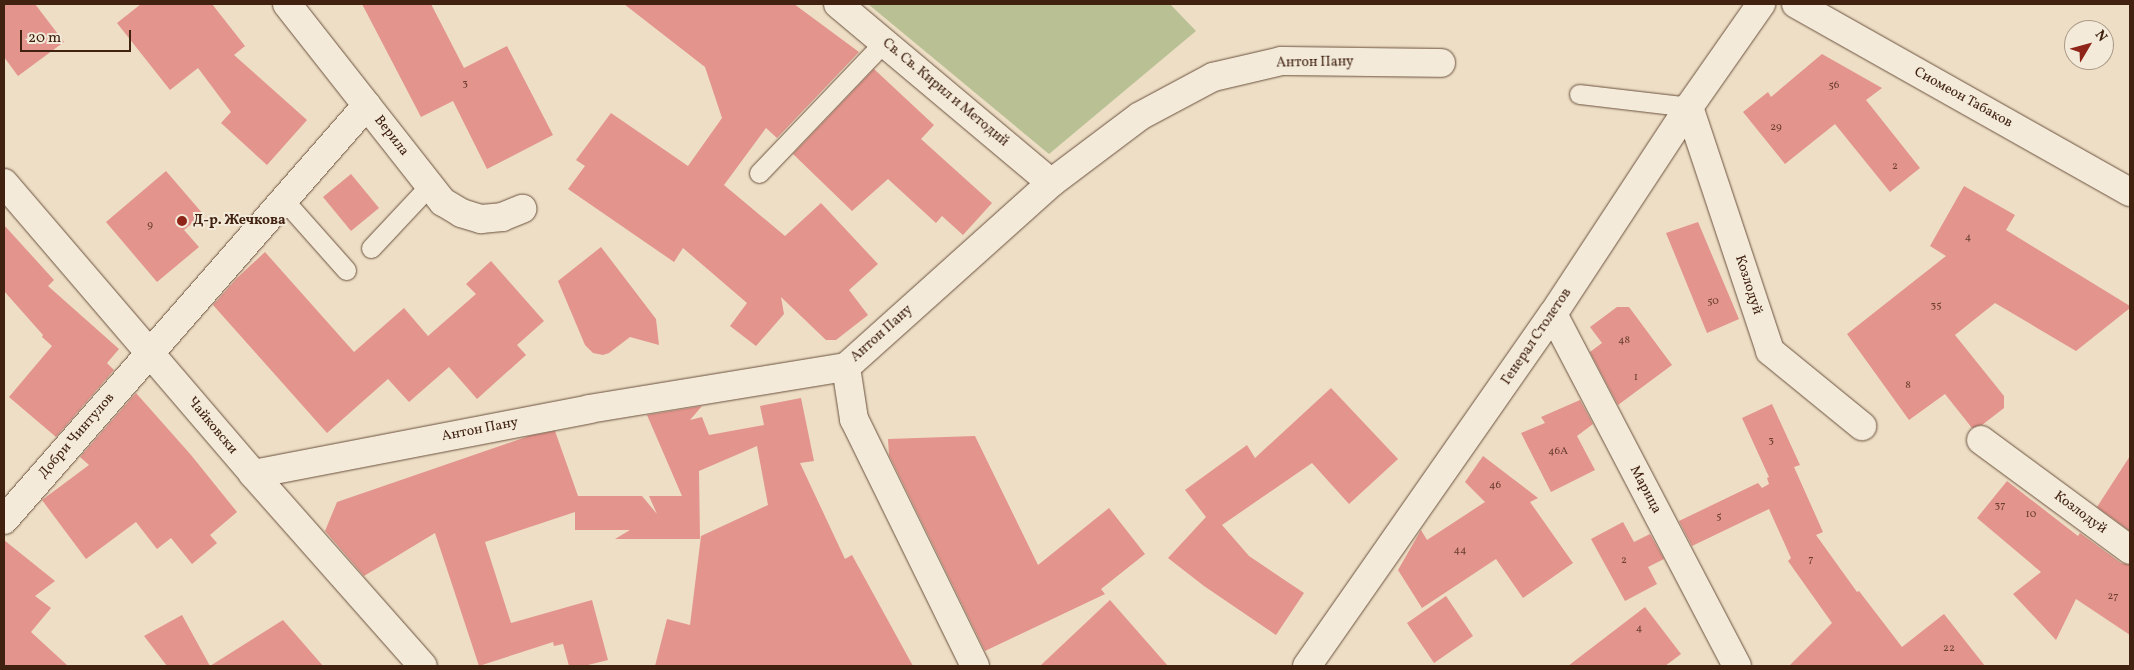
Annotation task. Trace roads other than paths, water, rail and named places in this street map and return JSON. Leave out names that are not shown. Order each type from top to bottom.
[{"type":"street","name":"Верила","points":[[287,4],[443,202],[461,213],[481,219],[502,217],[522,209]]},
{"type":"street","name":"Св. Св. Кирил и Методий","points":[[838,4],[1051,183]]},
{"type":"street","name":"Генерал Столетов","points":[[1316,663],[1553,314],[1689,107],[1761,4]]},
{"type":"street","name":"Сиомеон Табаков","points":[[1796,4],[2130,192]]},
{"type":"street","name":"Антон Пану","points":[[253,474],[589,409],[846,366],[1051,183],[1140,116],[1213,78],[1281,61],[1441,63]]},
{"type":"street","name":"Добри Чинтулов","points":[[4,520],[283,199],[367,106]]},
{"type":"street","name":"Козлодуй","points":[[1689,107],[1770,351],[1862,426]]},
{"type":"street","name":"Чайковски","points":[[4,184],[253,474],[423,666]]},
{"type":"street","name":"Марица","points":[[1553,314],[1737,666]]},
{"type":"street","points":[[846,366],[854,419],[975,666]]},
{"type":"street","name":"Козлодуй","points":[[1981,440],[2130,550]]},
{"type":"lane","points":[[759,173],[884,42]]},
{"type":"lane","points":[[1579,94],[1689,107]]},
{"type":"lane","points":[[371,248],[430,185]]},
{"type":"lane","points":[[283,199],[346,270]]},
{"type":"place","name":"Д-р. Жечкова","points":[[182,221]]}]
